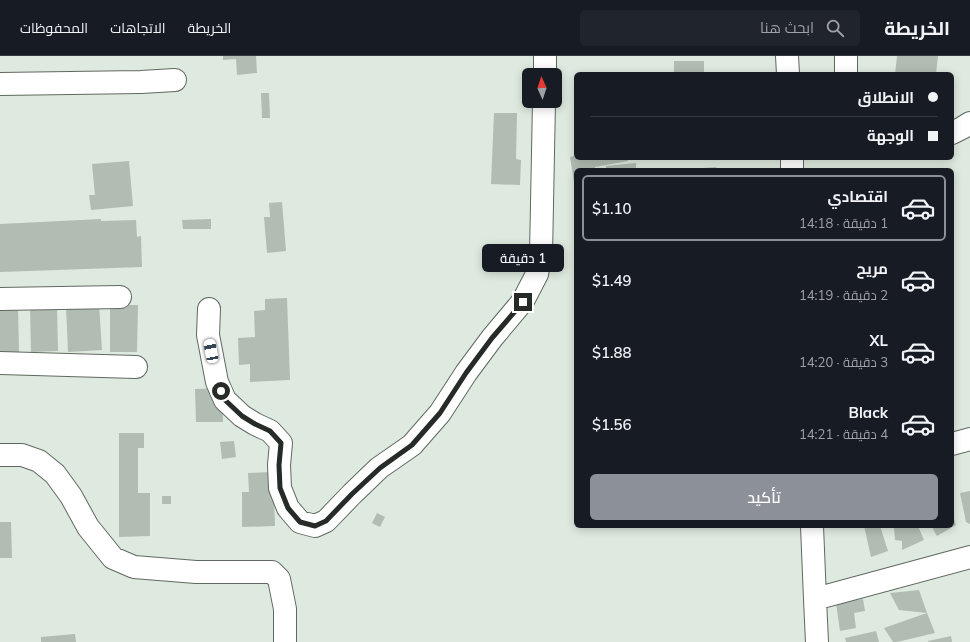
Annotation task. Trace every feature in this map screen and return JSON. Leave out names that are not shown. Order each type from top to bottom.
[{"type":"street","points":[[544,68],[545,56]]},
{"type":"street","points":[[787,56],[788,72]]},
{"type":"street","points":[[846,56],[846,72]]},
{"type":"street","points":[[0,84],[141,82],[175,80]]},
{"type":"street","points":[[209,309],[208,335],[217,382],[225,400],[242,416],[270,431],[281,443],[279,465],[280,488],[288,508],[300,522],[315,526],[326,521],[380,468],[412,445],[440,413],[466,373],[492,338],[523,302],[537,274],[540,255],[544,108]]},
{"type":"street","points":[[954,132],[970,123]]},
{"type":"street","points":[[0,299],[120,297]]},
{"type":"street","points":[[0,363],[136,367]]},
{"type":"street","points":[[954,444],[970,440]]},
{"type":"street","points":[[0,455],[22,455],[34,459],[39,461],[55,474],[88,526],[113,558],[134,567],[196,572],[272,572],[279,579],[285,609],[285,642]]},
{"type":"street","points":[[812,528],[817,642]]},
{"type":"street","points":[[814,599],[970,557]]},
{"type":"building","points":[[223,56],[256,56],[257,73],[237,75],[236,59],[223,60]]},
{"type":"building","points":[[897,56],[938,56],[936,72],[895,72]]},
{"type":"building","points":[[674,61],[704,61],[704,72],[674,72]]},
{"type":"building","points":[[261,93],[269,93],[270,118],[262,118]]},
{"type":"building","points":[[494,113],[517,113],[516,159],[521,160],[520,185],[491,184]]},
{"type":"building","points":[[574,156],[574,160],[628,161],[595,168],[574,168],[574,182],[570,157]]},
{"type":"building","points":[[129,161],[133,206],[91,210],[89,195],[95,195],[92,164]]},
{"type":"building","points":[[636,163],[636,168],[606,168],[606,166]]},
{"type":"building","points":[[282,202],[286,251],[267,253],[264,217],[270,217],[269,203]]},
{"type":"building","points":[[101,219],[101,221],[136,220],[137,237],[141,236],[142,267],[0,272],[0,224]]},
{"type":"building","points":[[211,219],[211,229],[183,229],[182,220]]},
{"type":"building","points":[[287,298],[290,380],[250,382],[250,364],[239,365],[238,338],[255,337],[254,311],[265,310],[265,299]]},
{"type":"building","points":[[99,304],[102,350],[68,352],[66,306]]},
{"type":"building","points":[[0,305],[18,305],[19,352],[0,352]]},
{"type":"building","points":[[110,305],[138,305],[137,352],[110,352]]},
{"type":"building","points":[[30,306],[57,306],[58,351],[31,352]]},
{"type":"building","points":[[222,388],[223,422],[196,422],[195,389]]},
{"type":"building","points":[[119,433],[144,433],[144,448],[138,448],[138,493],[150,493],[150,536],[119,537]]},
{"type":"building","points":[[234,441],[236,457],[222,459],[220,442]]},
{"type":"building","points":[[273,472],[275,526],[242,527],[242,492],[249,492],[248,473]]},
{"type":"building","points":[[970,491],[970,524],[966,522],[960,493]]},
{"type":"building","points":[[162,496],[171,496],[171,504],[162,504]]},
{"type":"building","points":[[377,513],[385,517],[380,527],[372,523]]},
{"type":"building","points":[[0,522],[11,522],[12,558],[0,558]]},
{"type":"building","points":[[864,528],[881,528],[888,551],[871,557]]},
{"type":"building","points":[[894,528],[919,528],[924,540],[902,550],[902,541],[895,540]]},
{"type":"building","points":[[933,528],[951,528],[937,536]]},
{"type":"building","points":[[919,590],[927,613],[899,610],[890,593]]},
{"type":"building","points":[[863,599],[865,611],[854,613],[856,628],[840,631],[836,603]]},
{"type":"building","points":[[927,613],[935,633],[893,642],[884,628]]},
{"type":"building","points":[[876,631],[879,642],[846,642],[845,638]]},
{"type":"building","points":[[75,634],[76,642],[41,642],[41,637]]},
{"type":"building","points":[[951,636],[952,642],[928,642],[928,641]]},
{"type":"route","points":[[221,391],[225,400],[242,416],[270,431],[281,443],[279,465],[280,488],[288,508],[300,522],[315,526],[326,521],[380,468],[412,445],[440,413],[466,373],[492,338],[523,302]]}]
